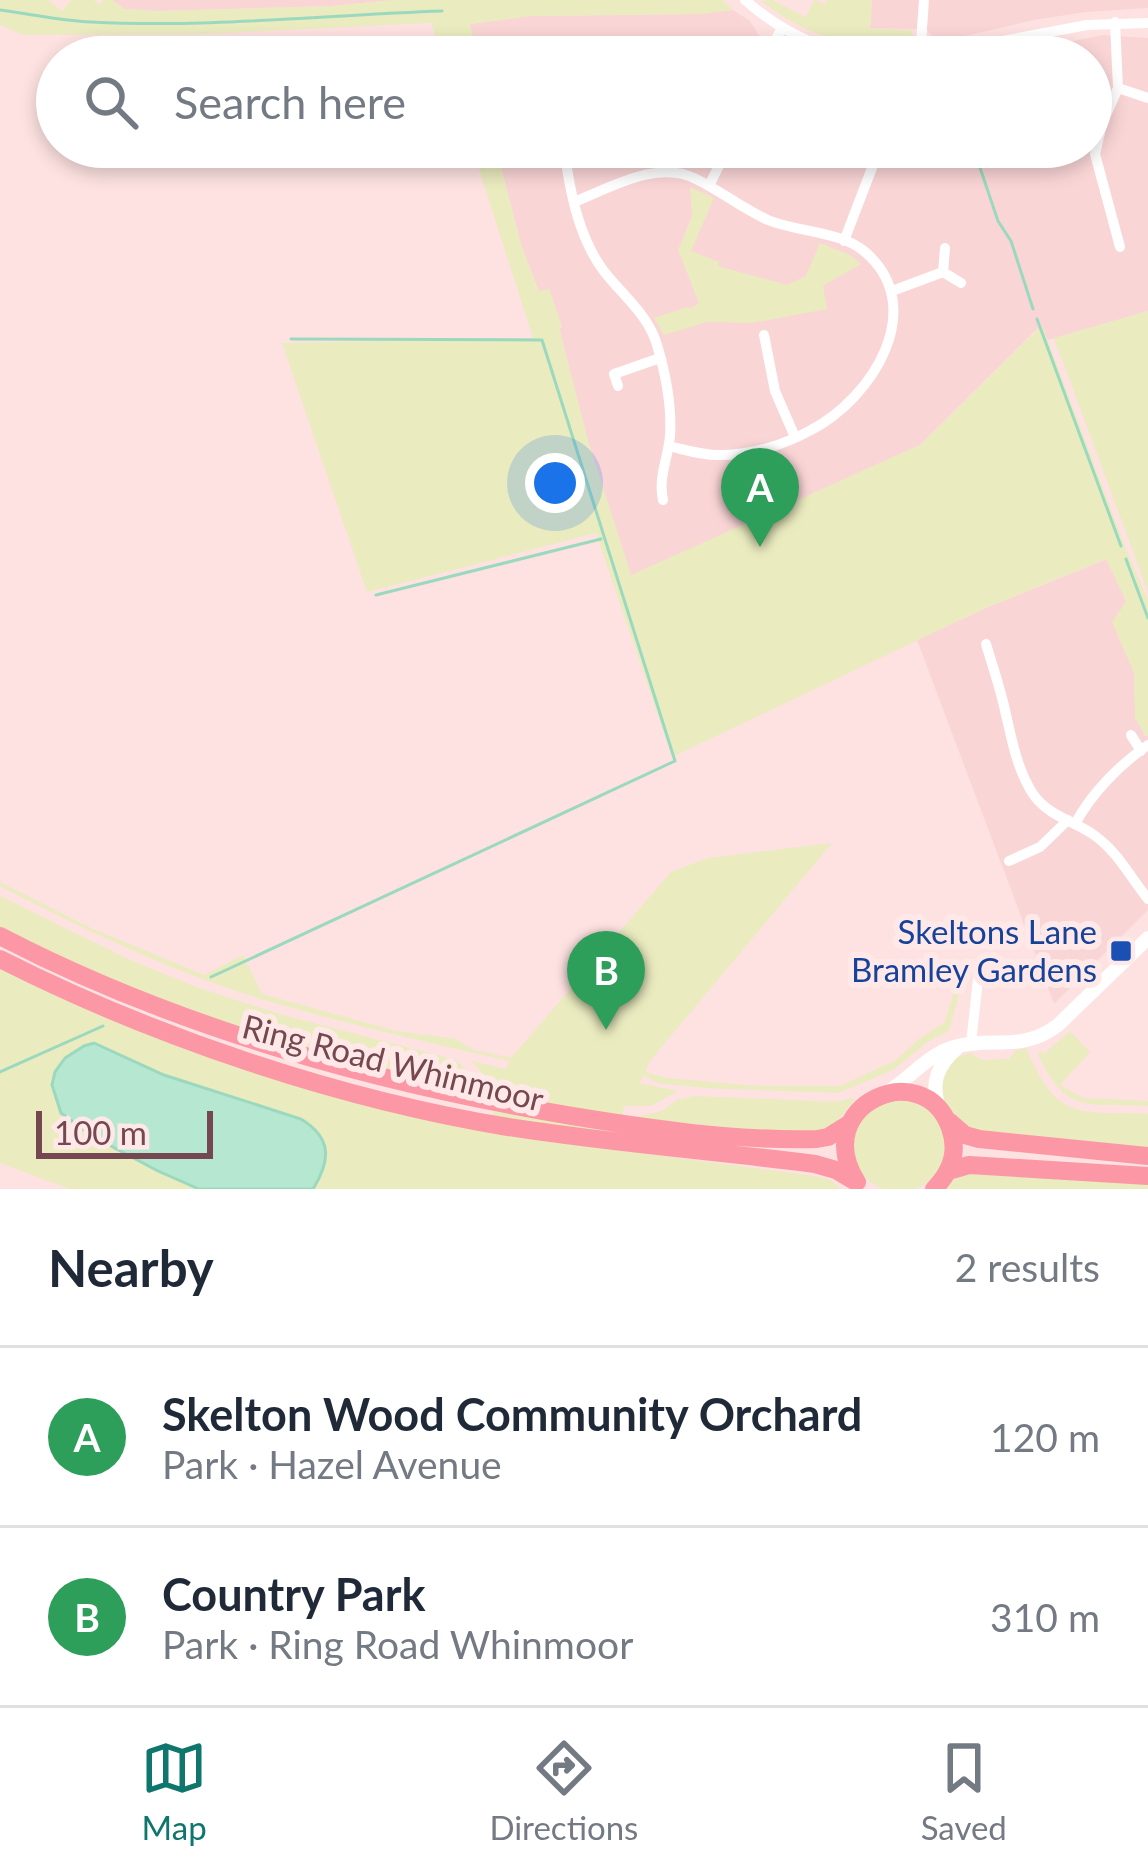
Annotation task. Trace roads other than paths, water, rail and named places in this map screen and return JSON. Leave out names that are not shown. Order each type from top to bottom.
[{"type":"highway","name":"Ring Road Whinmoor","points":[[0,935],[128,995],[230,1033],[367,1074],[619,1133],[815,1164],[836,1170],[860,1186]]},
{"type":"highway","name":"Ring Road Whinmoor","points":[[0,959],[130,1018],[256,1064],[506,1126],[807,1139],[827,1136],[849,1124]]},
{"type":"highway","points":[[860,1186],[845,1156],[849,1124],[864,1105],[897,1092],[921,1096],[956,1130],[979,1139],[1148,1156]]},
{"type":"highway","points":[[934,1189],[948,1171],[954,1148],[944,1114]]},
{"type":"highway","points":[[948,1171],[969,1165],[1148,1176]]},
{"type":"street","points":[[745,0],[799,36]]},
{"type":"street","points":[[920,36],[924,0]]},
{"type":"street","points":[[1112,98],[1118,88],[1115,22]]},
{"type":"street","points":[[1029,36],[1087,25],[1148,23]]},
{"type":"street","points":[[778,36],[782,28]]},
{"type":"street","points":[[1118,88],[1148,98]]},
{"type":"street","points":[[567,168],[597,261],[644,317],[660,358],[668,394],[663,500]]},
{"type":"street","points":[[709,186],[718,168]]},
{"type":"street","points":[[844,241],[873,168]]},
{"type":"street","points":[[1099,168],[1120,247]]},
{"type":"street","points":[[574,202],[664,171],[692,176],[778,224],[856,246],[880,267],[892,291],[890,336],[873,375],[829,419],[795,437],[720,456],[669,446]]},
{"type":"street","points":[[943,272],[945,248]]},
{"type":"street","points":[[892,291],[943,272]]},
{"type":"street","points":[[943,272],[961,284]]},
{"type":"street","points":[[764,335],[775,391],[795,437]]},
{"type":"street","points":[[617,386],[614,374],[660,358]]},
{"type":"street","points":[[986,644],[1022,771],[1033,794],[1047,809],[1092,833],[1119,858],[1148,899]]},
{"type":"street","points":[[1009,861],[1040,847],[1072,822],[1144,748],[1131,735]]},
{"type":"street","points":[[883,1094],[935,1055],[966,1044],[1011,1044],[1043,1035],[1148,938]]},
{"type":"street","points":[[944,1114],[934,1090],[936,1076],[943,1062],[966,1044],[979,980]]},
{"type":"waterway","points":[[0,10],[135,23],[442,11]]},
{"type":"waterway","points":[[980,168],[1033,309]]},
{"type":"waterway","points":[[1037,319],[1121,546]]},
{"type":"waterway","points":[[211,977],[675,761],[542,340],[291,339]]},
{"type":"waterway","points":[[376,595],[601,539]]},
{"type":"waterway","points":[[1126,559],[1148,618]]},
{"type":"waterway","points":[[0,1072],[103,1026]]},
{"type":"place","name":"Skelton Wood Community Orchard","points":[[760,547]]},
{"type":"place","name":"Skeltons Lane Bramley Gardens","points":[[1121,951]]},
{"type":"place","name":"Country Park","points":[[606,1030]]}]
